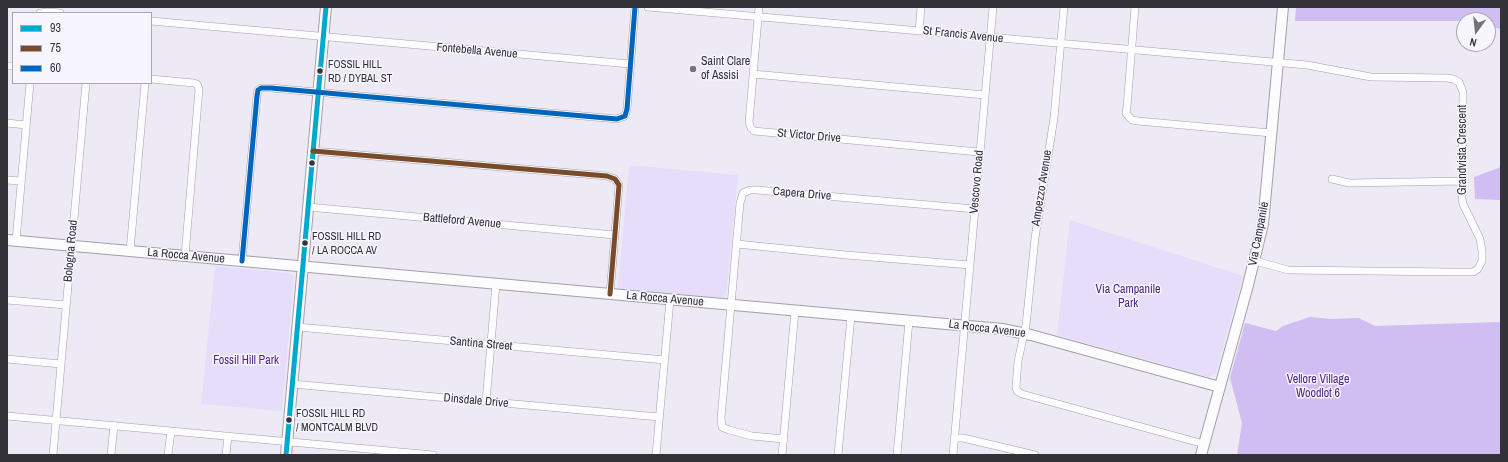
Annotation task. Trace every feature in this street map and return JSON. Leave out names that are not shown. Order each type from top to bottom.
[{"type":"street","points":[[286,455],[326,7]]},
{"type":"street","points":[[242,261],[258,90],[265,88],[318,92],[617,119],[625,116],[627,109],[635,7]]},
{"type":"street","name":"St Francis Avenue","points":[[648,7],[697,9],[759,17],[1278,63]]},
{"type":"street","name":"St Victor Drive","points":[[759,7],[750,122],[751,128],[754,131],[979,152]]},
{"type":"street","points":[[919,31],[922,7]]},
{"type":"street","name":"Vescovo Road","points":[[953,455],[993,7]]},
{"type":"street","name":"Ampezzo Avenue","points":[[1064,7],[1054,118],[1035,238],[1025,333],[1018,365],[1017,391],[1022,394],[1204,444]]},
{"type":"street","points":[[1135,7],[1126,114],[1132,120],[1271,133]]},
{"type":"street","name":"Via Campanile","points":[[1201,455],[1255,261],[1263,224],[1283,7]]},
{"type":"street","name":"Fontebella Avenue","points":[[152,21],[630,64]]},
{"type":"street","name":"Grandvista Crescent","points":[[1255,261],[1288,270],[1473,272],[1481,265],[1482,251],[1480,239],[1476,228],[1463,204],[1463,92],[1460,82],[1447,78],[1371,77],[1316,66],[1278,63]]},
{"type":"street","points":[[754,74],[985,94]]},
{"type":"street","points":[[152,78],[194,83],[197,84],[199,88],[185,256]]},
{"type":"street","points":[[12,241],[21,181],[30,84]]},
{"type":"street","name":"Bologna Road","points":[[53,455],[86,84]]},
{"type":"street","points":[[130,251],[144,84]]},
{"type":"street","points":[[7,123],[26,125]]},
{"type":"street","points":[[313,150],[607,176],[615,179],[619,185],[610,294]]},
{"type":"street","points":[[1332,179],[1349,183],[1462,181]]},
{"type":"street","points":[[7,180],[21,181]]},
{"type":"street","name":"Capera Drive","points":[[784,439],[752,436],[722,427],[721,418],[741,197],[746,191],[750,190],[975,209]]},
{"type":"street","name":"Battleford Avenue","points":[[308,207],[615,235]]},
{"type":"street","name":"La Rocca Avenue","points":[[12,241],[1002,329],[1025,333],[1220,387]]},
{"type":"street","points":[[737,244],[970,265]]},
{"type":"street","points":[[486,402],[496,284]]},
{"type":"street","points":[[7,300],[66,305]]},
{"type":"street","points":[[656,455],[670,300]]},
{"type":"street","points":[[782,455],[795,311]]},
{"type":"street","points":[[838,455],[850,316]]},
{"type":"street","points":[[897,455],[909,321]]},
{"type":"street","name":"Santina Street","points":[[297,327],[664,360]]},
{"type":"street","points":[[7,359],[61,364]]},
{"type":"street","name":"Dinsdale Drive","points":[[292,384],[659,417]]},
{"type":"street","points":[[7,416],[433,455]]},
{"type":"street","points":[[111,455],[114,425]]},
{"type":"street","points":[[168,455],[171,431]]},
{"type":"street","points":[[226,455],[228,436]]},
{"type":"street","points":[[954,438],[963,438],[1035,455]]},
{"type":"green space","points":[[1296,7],[1501,7],[1501,29],[1496,28],[1496,12],[1456,12],[1456,21],[1295,21]]},
{"type":"green space","points":[[629,165],[738,175],[726,298],[619,289]]},
{"type":"green space","points":[[1501,167],[1501,200],[1475,199],[1474,177]]},
{"type":"green space","name":"Via Campanile Park","points":[[1070,220],[1243,276],[1216,373],[1209,377],[1057,335]]},
{"type":"green space","name":"Fossil Hill Park","points":[[215,266],[290,273],[294,277],[282,411],[201,404]]},
{"type":"green space","name":"Vellore Village Woodlot 6","points":[[1310,317],[1331,319],[1359,318],[1375,326],[1501,322],[1501,455],[1237,455],[1242,423],[1230,378],[1245,323],[1276,331],[1283,326]]},
{"type":"transit line","name":"93","points":[[286,455],[326,7]]},
{"type":"transit line","name":"60","points":[[242,261],[257,96],[258,90],[261,88],[617,119],[625,116],[627,109],[635,7]]},
{"type":"transit line","name":"75","points":[[313,151],[607,176],[615,179],[619,185],[610,294]]},
{"type":"place","name":"Saint Clare of Assisi","points":[[693,69]]},
{"type":"place","name":"FOSSIL HILL RD / DYBAL ST","points":[[320,71]]},
{"type":"place","name":"FOSSIL HILL RD / LA ROCCA AV","points":[[305,243]]},
{"type":"place","name":"FOSSIL HILL RD / MONTCALM BLVD","points":[[289,420]]}]
